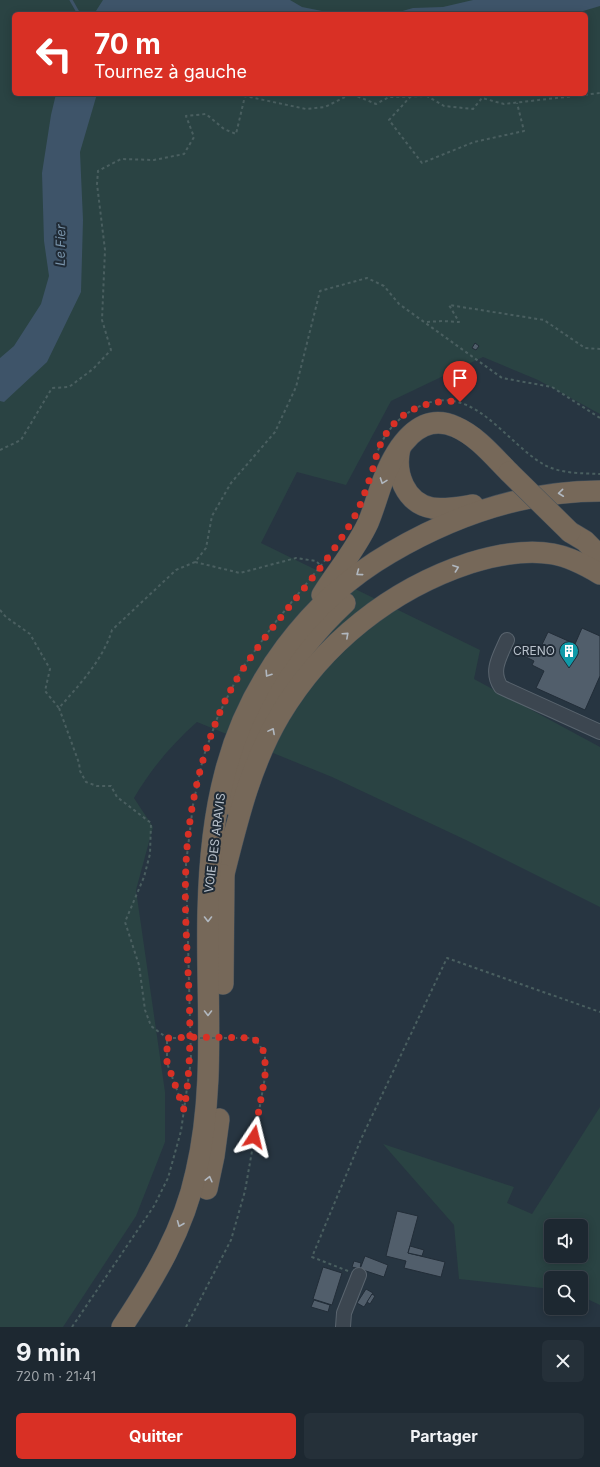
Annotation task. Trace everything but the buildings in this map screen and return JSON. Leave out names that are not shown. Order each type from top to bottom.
[{"type":"highway","points":[[290,642],[359,541],[373,512],[384,478],[401,446],[410,435],[424,426],[434,423],[451,425],[469,435],[570,532],[585,541],[600,556]]},
{"type":"highway","points":[[401,446],[398,465],[402,484],[413,499],[427,506],[438,509],[452,508],[534,498]]},
{"type":"highway","name":"VOIE DES ARAVIS","points":[[122,1327],[150,1284],[176,1233],[186,1209],[196,1172],[207,1099],[208,912],[210,861],[217,811],[225,772],[246,715],[259,688],[290,642],[333,594],[363,570],[417,537],[486,509],[556,494],[600,491]]},
{"type":"highway","name":"VOIE DES ARAVIS","points":[[139,1327],[177,1264],[189,1239],[205,1195],[214,1156],[220,1117],[223,1056],[224,874],[227,838],[233,800],[242,766],[254,733],[266,707],[286,672],[310,640],[332,615],[352,597],[397,562],[445,538],[466,530],[529,512],[600,505]]},
{"type":"highway","points":[[570,532],[577,546],[580,562]]},
{"type":"highway","points":[[224,874],[248,786],[272,731],[305,679],[323,657],[348,632],[377,610],[411,588],[443,573],[478,561],[508,554],[541,552],[562,556],[580,562],[600,574]]},
{"type":"street","points":[[507,640],[497,664],[496,679],[501,686],[600,732]]},
{"type":"street","points":[[343,1327],[344,1313],[358,1275]]},
{"type":"path","points":[[588,94],[600,93]]},
{"type":"path","points":[[0,450],[21,440],[52,388],[69,387],[93,369],[111,350],[102,320],[105,250],[97,184],[98,171],[121,159],[154,160],[184,154],[194,137],[186,116],[206,114],[224,128],[236,134],[245,96],[306,109],[325,107],[347,96]]},
{"type":"path","points":[[356,96],[376,104],[390,97],[427,96],[444,106],[473,109],[482,98],[504,104],[572,96]]},
{"type":"path","points":[[411,96],[389,120],[422,163],[474,142],[524,131],[517,102]]},
{"type":"path","points":[[59,708],[108,644],[112,630],[176,570],[195,562],[206,548],[212,516],[231,483],[275,432],[296,387],[320,291],[367,278],[384,286],[400,304],[502,378],[552,387],[600,418]]},
{"type":"path","points":[[426,322],[459,322],[449,305],[483,310],[544,320],[585,348],[600,349]]},
{"type":"path","points":[[376,458],[382,441],[396,422],[404,415],[421,405],[446,401],[460,402],[476,408],[544,465],[562,471],[600,474]]},
{"type":"path","points":[[72,1327],[154,1206],[168,1178],[181,1131],[191,1060],[186,864],[193,805],[203,758],[218,716],[241,670],[274,624],[322,566],[334,548]]},
{"type":"path","points":[[195,562],[240,573],[296,558],[316,561],[322,566]]},
{"type":"path","points":[[0,610],[6,618],[30,634],[50,669],[45,691],[59,708],[79,763],[80,771],[86,782],[97,786],[111,786],[117,797],[151,822],[150,854],[144,877],[125,922],[139,965],[145,1010],[152,1026],[167,1038],[254,1038],[265,1053],[265,1077],[245,1191],[231,1240],[186,1327]]},
{"type":"path","points":[[358,1275],[312,1257],[362,1137],[447,958],[600,1012]]},
{"type":"path","points":[[167,1038],[167,1062],[184,1110]]},
{"type":"green space","points":[[0,0],[600,0],[600,414],[538,380],[483,357],[391,401],[346,485],[297,472],[261,543],[480,650],[474,679],[600,747],[600,907],[468,841],[332,777],[197,722],[162,757],[134,798],[153,827],[136,890],[165,1092],[165,1142],[136,1216],[63,1327],[0,1327]]},
{"type":"green space","points":[[600,1107],[600,1305],[588,1299],[588,1271],[544,1271],[544,1288],[459,1279],[454,1225],[383,1144],[514,1187],[507,1203],[532,1214]]},
{"type":"water","points":[[103,0],[290,0],[302,7],[327,12],[95,12]]},
{"type":"water","points":[[473,0],[600,0],[600,6],[580,12],[399,12],[413,8],[443,7]]},
{"type":"water","name":"Le Fier","points":[[56,96],[96,96],[80,152],[83,220],[81,292],[47,362],[4,402],[0,401],[0,358],[14,346],[41,304],[49,276],[44,241],[42,173]]},
{"type":"waterway","points":[[71,0],[78,12]]},
{"type":"place","name":"CRENO","points":[[569,668]]},
{"type":"route","points":[[254,1137],[265,1077],[265,1053],[254,1038],[236,1038],[223,1038],[209,1038],[196,1038],[182,1038],[167,1038],[167,1062],[184,1110],[191,1060],[190,1044],[190,1028],[190,1012],[186,926],[186,864],[193,805],[203,758],[218,716],[241,670],[274,624],[322,566],[352,520],[363,498],[377,452],[388,431],[404,415],[421,405],[438,401],[460,402]]}]
